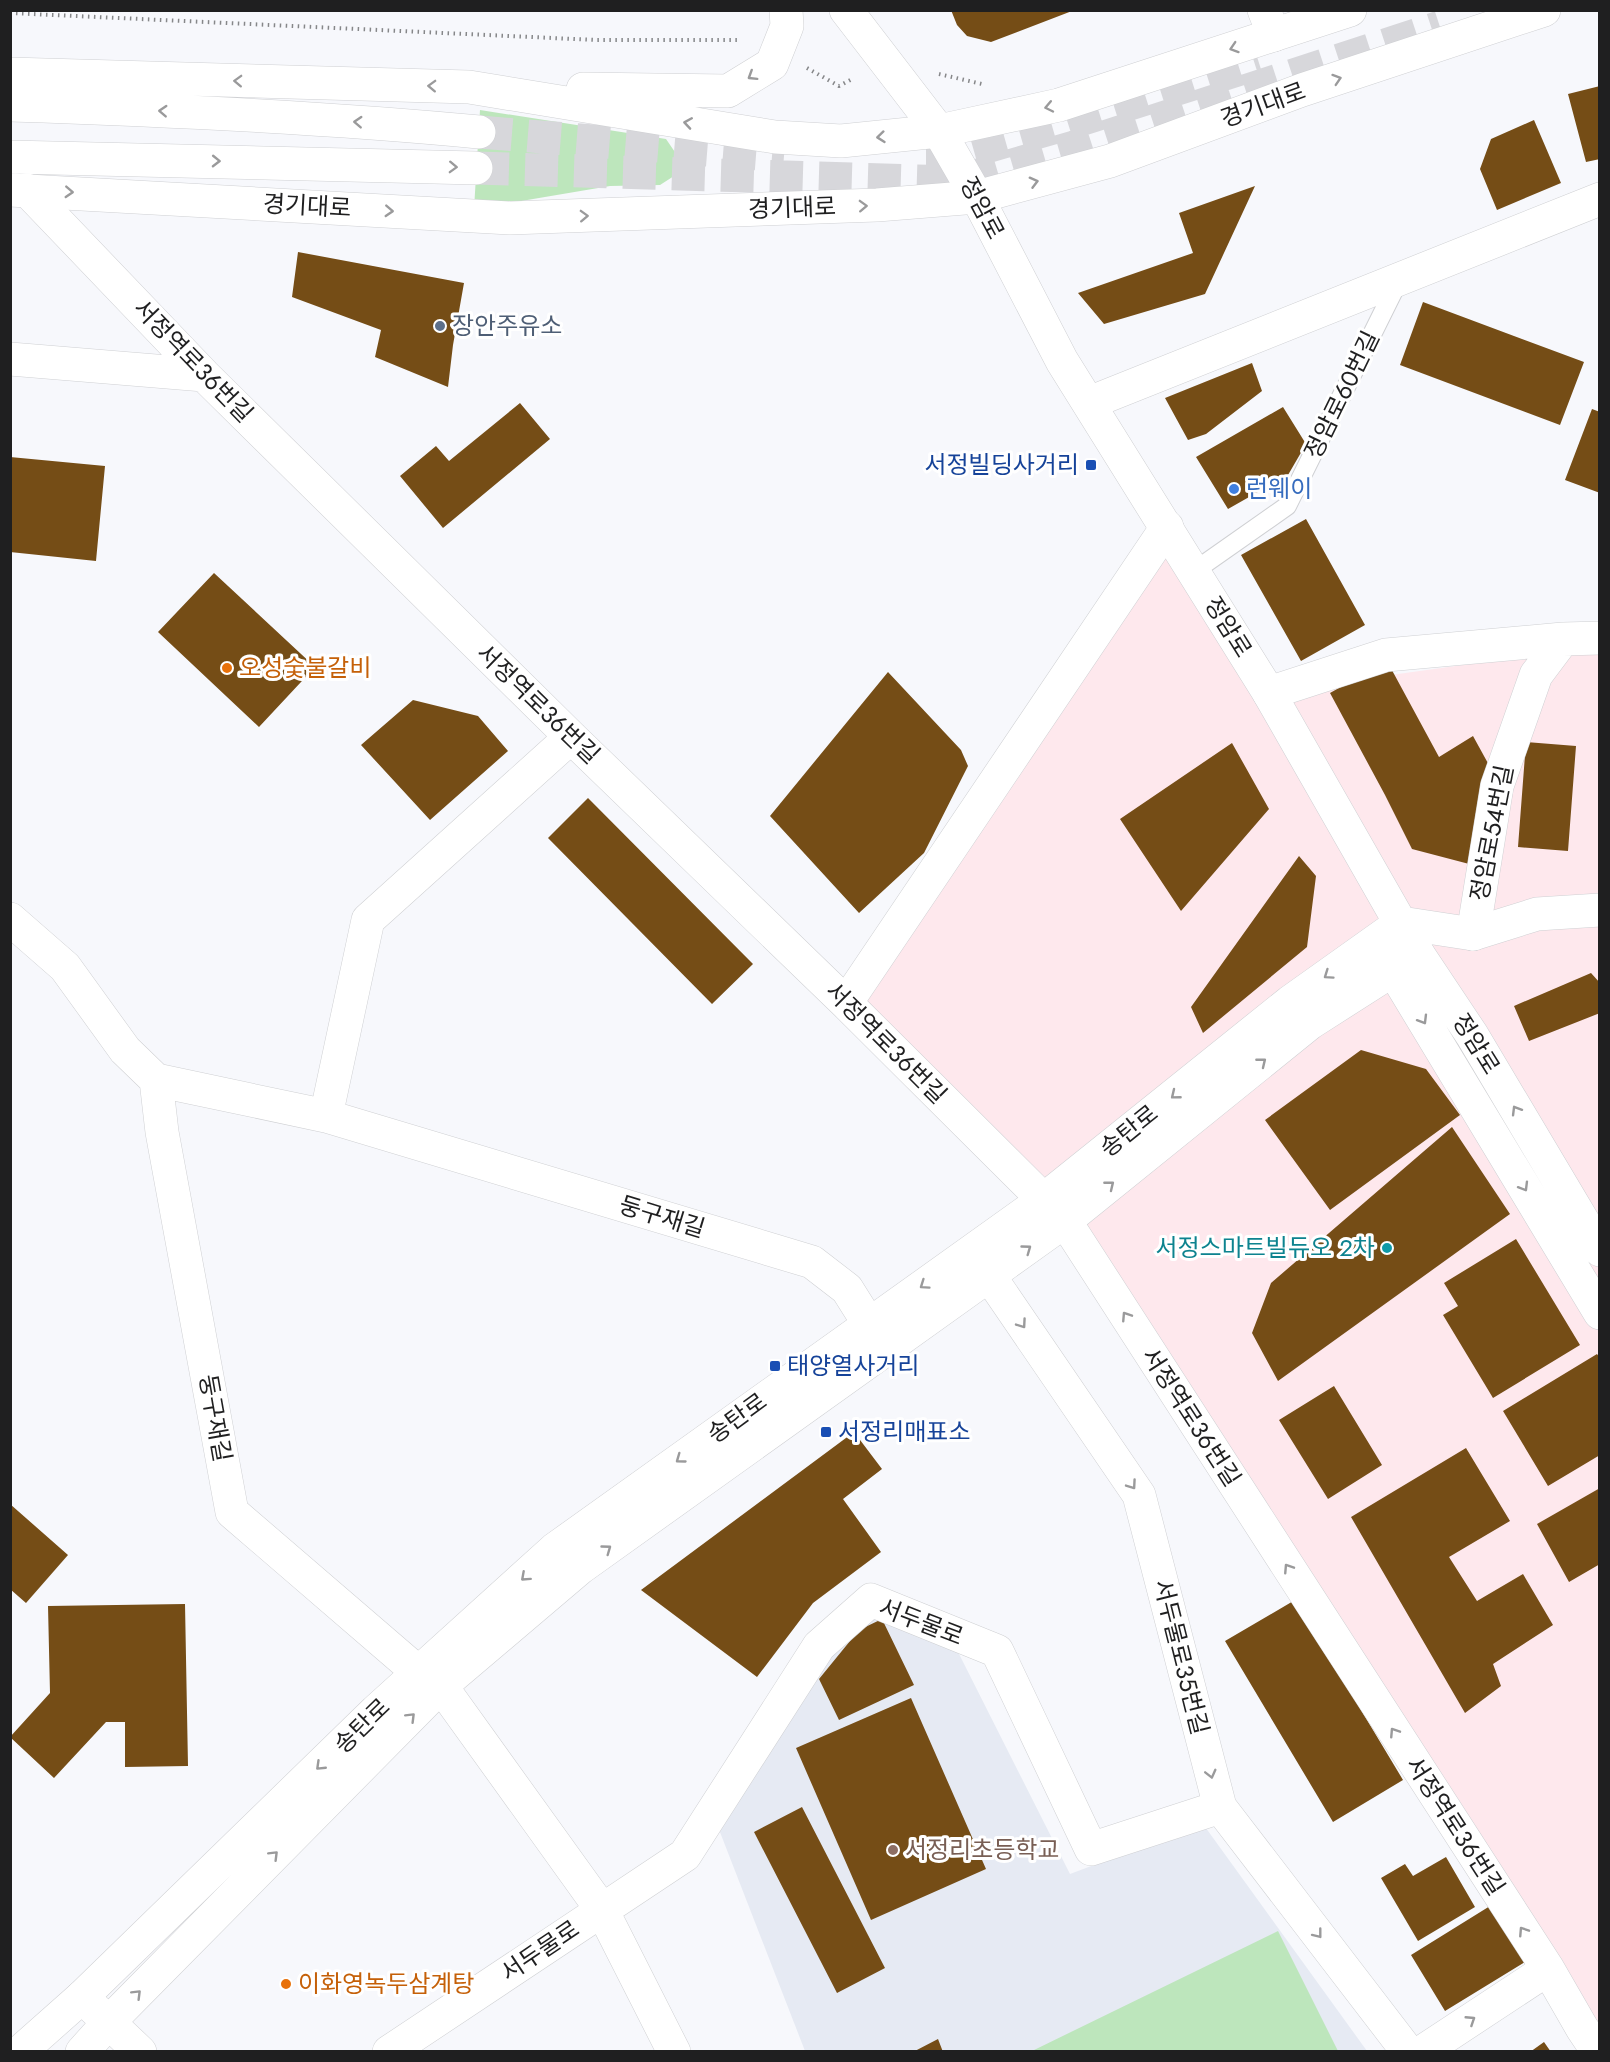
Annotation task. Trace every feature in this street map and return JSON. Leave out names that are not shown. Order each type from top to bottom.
[{"type":"street","points":[[10,74],[469,87],[728,91],[772,64],[787,26],[786,10]]},
{"type":"street","name":"정암로","points":[[846,10],[939,131],[977,197],[1062,361],[1269,693],[1388,932],[1406,962],[1472,1035],[1599,1250]]},
{"type":"street","points":[[469,87],[775,137],[842,141],[939,131],[1059,105],[1269,22],[1350,10]]},
{"type":"street","name":"경기대로","points":[[19,190],[510,218],[877,205],[977,197],[1110,160],[1302,90],[1544,10]]},
{"type":"street","points":[[10,105],[148,110],[402,125],[479,132]]},
{"type":"street","name":"경기대로","points":[[10,157],[476,168]]},
{"type":"street","name":"서정역로36번길","points":[[19,190],[571,737],[846,1003],[1053,1211],[1548,1970],[1593,2032]]},
{"type":"street","name":"정암로60번길","points":[[1089,403],[1599,199]]},
{"type":"street","points":[[10,359],[204,375]]},
{"type":"street","points":[[846,1003],[1167,527]]},
{"type":"street","points":[[1269,693],[1386,655],[1563,639],[1599,638]]},
{"type":"street","name":"정암로54번길","points":[[1473,934],[1497,786],[1536,675],[1563,639]]},
{"type":"street","points":[[326,1116],[368,920],[571,737]]},
{"type":"street","points":[[1388,932],[1473,934],[1537,914],[1599,910]]},
{"type":"street","points":[[10,918],[65,967],[125,1050],[156,1080]]},
{"type":"street","name":"송탄로","points":[[1053,1211],[1290,1002],[1388,932]]},
{"type":"street","points":[[1406,962],[1599,1313]]},
{"type":"street","name":"송탄로","points":[[20,2052],[82,1997],[368,1719],[430,1679],[980,1264],[1310,1023],[1406,962]]},
{"type":"street","name":"둥구재길","points":[[430,1679],[232,1512],[162,1132],[156,1080],[326,1116],[812,1262],[848,1289],[869,1324]]},
{"type":"street","name":"송탄로","points":[[82,2052],[430,1679],[555,1550],[869,1324],[980,1264]]},
{"type":"street","name":"서두물로35번길","points":[[980,1264],[1139,1495],[1220,1807],[1408,2052]]},
{"type":"street","name":"서두물로","points":[[389,2052],[685,1855],[819,1646],[871,1600],[997,1651],[1091,1849],[1220,1807]]},
{"type":"street","name":"서두물로","points":[[430,1679],[602,1910],[674,2052]]},
{"type":"street","points":[[1422,2052],[1548,1970]]},
{"type":"street","points":[[82,1997],[140,2052]]},
{"type":"lane","name":"정암로60번길","points":[[1194,572],[1287,506],[1400,279]]},
{"type":"path","points":[[10,13],[596,40],[746,40],[777,52],[839,86],[885,61],[991,86]]},
{"type":"shaded area","points":[[1167,527],[1269,692],[1599,646],[1599,2046],[1065,1221],[846,1003]]},
{"type":"shaded area","name":"서정리초등학교","points":[[874,1614],[955,1646],[1070,1874],[1203,1824],[1367,2051],[805,2051],[718,1827],[833,1637]]},
{"type":"green space","points":[[480,110],[666,139],[679,158],[674,176],[660,185],[610,186],[474,209]]},
{"type":"green space","points":[[1278,1931],[1338,2051],[1032,2051]]},
{"type":"building","points":[[951,10],[1072,11],[991,42],[967,36],[957,25]]},
{"type":"building","points":[[1600,86],[1600,159],[1586,162],[1568,94]]},
{"type":"building","points":[[1534,120],[1561,183],[1497,210],[1480,169],[1491,139]]},
{"type":"building","points":[[1255,186],[1205,294],[1104,324],[1078,293],[1193,253],[1179,213]]},
{"type":"building","points":[[298,252],[464,283],[448,387],[375,357],[381,330],[292,297]]},
{"type":"building","points":[[1423,302],[1584,362],[1560,425],[1400,365]]},
{"type":"building","points":[[1252,363],[1262,391],[1206,434],[1188,440],[1165,398]]},
{"type":"building","points":[[520,403],[550,439],[443,528],[400,476],[436,446],[449,461]]},
{"type":"building","points":[[1283,407],[1306,444],[1288,475],[1228,509],[1196,457]]},
{"type":"building","points":[[1592,409],[1600,412],[1600,493],[1565,480]]},
{"type":"building","points":[[10,457],[105,466],[96,561],[10,552]]},
{"type":"building","points":[[1306,519],[1365,625],[1301,661],[1241,555]]},
{"type":"building","points":[[214,573],[315,667],[259,727],[158,632]]},
{"type":"building","points":[[1387,661],[1439,757],[1473,736],[1495,776],[1473,865],[1412,849],[1330,693]]},
{"type":"building","points":[[888,672],[961,750],[968,766],[924,853],[859,913],[770,816]]},
{"type":"building","points":[[413,700],[478,716],[508,751],[430,820],[361,745]]},
{"type":"building","points":[[1526,742],[1576,746],[1568,851],[1518,847]]},
{"type":"building","points":[[1232,743],[1269,809],[1181,911],[1120,819]]},
{"type":"building","points":[[588,798],[753,964],[712,1004],[548,838]]},
{"type":"building","points":[[1299,856],[1316,876],[1307,947],[1203,1033],[1191,1007]]},
{"type":"building","points":[[1591,973],[1600,983],[1600,1013],[1529,1041],[1514,1006]]},
{"type":"building","points":[[1361,1050],[1426,1069],[1460,1115],[1330,1210],[1265,1120]]},
{"type":"building","name":"서정스마트빌듀오 2차","points":[[1452,1127],[1510,1214],[1278,1381],[1252,1333],[1271,1283]]},
{"type":"building","points":[[1516,1239],[1580,1345],[1493,1398],[1443,1315],[1458,1306],[1444,1283]]},
{"type":"building","points":[[1597,1354],[1600,1358],[1600,1455],[1548,1486],[1503,1411]]},
{"type":"building","points":[[1334,1386],[1382,1465],[1328,1499],[1279,1420]]},
{"type":"building","points":[[854,1432],[882,1469],[843,1499],[881,1552],[813,1603],[757,1677],[641,1590]]},
{"type":"building","points":[[1466,1448],[1510,1521],[1449,1557],[1477,1601],[1523,1574],[1553,1625],[1493,1664],[1501,1686],[1465,1713],[1351,1517]]},
{"type":"building","points":[[1600,1488],[1600,1564],[1569,1582],[1537,1524]]},
{"type":"building","points":[[10,1504],[68,1555],[26,1603],[10,1589]]},
{"type":"building","points":[[1295,1600],[1403,1780],[1333,1822],[1225,1641]]},
{"type":"building","points":[[185,1604],[188,1766],[125,1767],[125,1722],[106,1722],[54,1778],[10,1737],[50,1693],[48,1606]]},
{"type":"building","points":[[882,1619],[914,1685],[839,1720],[819,1679],[859,1630]]},
{"type":"building","points":[[911,1698],[986,1869],[871,1920],[796,1748]]},
{"type":"building","points":[[802,1807],[885,1968],[837,1993],[754,1832]]},
{"type":"building","points":[[1446,1857],[1475,1907],[1418,1941],[1381,1878],[1405,1864],[1413,1876]]},
{"type":"building","points":[[1490,1906],[1525,1962],[1445,2011],[1411,1955]]},
{"type":"building","points":[[938,2039],[943,2052],[913,2052]]},
{"type":"building","points":[[1544,2042],[1551,2052],[1530,2052]]},
{"type":"tunnel","points":[[476,168],[955,182],[1074,147],[1440,27]]},
{"type":"tunnel","points":[[926,159],[944,159],[1067,124],[1259,63]]},
{"type":"tunnel","points":[[479,132],[784,156]]},
{"type":"place","name":"장안주유소","points":[[440,326]]},
{"type":"place","name":"서정빌딩사거리","points":[[1091,465]]},
{"type":"place","name":"런웨이","points":[[1234,489]]},
{"type":"place","name":"오성숯불갈비","points":[[227,668]]},
{"type":"place","name":"서정스마트빌듀오 2차","points":[[1387,1248]]},
{"type":"place","name":"태양열사거리","points":[[775,1366]]},
{"type":"place","name":"서정리매표소","points":[[826,1432]]},
{"type":"place","name":"서정리초등학교","points":[[893,1850]]},
{"type":"place","name":"이화영녹두삼계탕","points":[[286,1984]]}]
